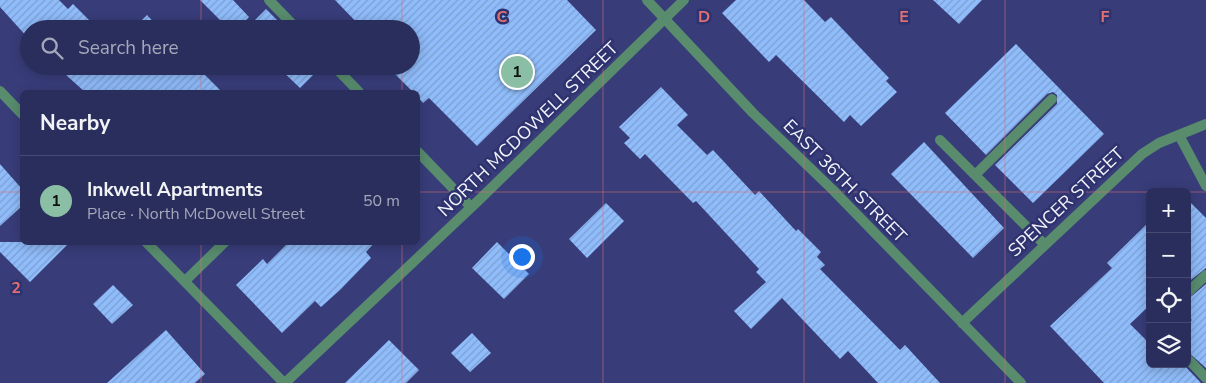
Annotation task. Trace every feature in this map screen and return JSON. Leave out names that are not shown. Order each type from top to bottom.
[{"type":"street","points":[[269,0],[288,20]]},
{"type":"street","name":"EAST 36TH STREET","points":[[646,0],[753,113],[833,190],[1021,383]]},
{"type":"street","name":"NORTH MCDOWELL STREET","points":[[284,383],[471,207],[684,0]]},
{"type":"street","points":[[343,75],[357,90]]},
{"type":"street","points":[[0,91],[20,112]]},
{"type":"street","points":[[975,175],[1052,100]]},
{"type":"street","name":"SPENCER STREET","points":[[962,323],[1142,154],[1206,124]]},
{"type":"street","points":[[1179,135],[1206,186]]},
{"type":"street","points":[[940,140],[1044,244]]},
{"type":"street","points":[[420,154],[471,207]]},
{"type":"street","points":[[149,245],[284,383]]},
{"type":"street","points":[[184,281],[222,245]]},
{"type":"street","points":[[1191,289],[1206,275]]},
{"type":"street","points":[[1191,362],[1206,378]]},
{"type":"building","points":[[0,0],[59,0],[68,9],[73,4],[89,20],[20,20],[20,29],[0,7]]},
{"type":"building","points":[[200,0],[233,0],[249,17],[246,20],[220,20]]},
{"type":"building","points":[[335,0],[567,0],[596,30],[477,146],[429,98],[423,103],[420,99],[420,90],[411,90],[396,75],[420,75],[420,20],[354,20]]},
{"type":"building","points":[[736,0],[804,0],[825,22],[831,17],[889,78],[886,81],[897,92],[861,126],[850,115],[844,122],[776,55],[769,62],[722,13]]},
{"type":"building","points":[[933,0],[982,0],[959,24]]},
{"type":"building","points":[[266,9],[277,20],[255,20]]},
{"type":"building","points":[[147,15],[152,20],[142,20]]},
{"type":"building","points":[[1016,44],[1104,134],[1033,203],[995,165],[1057,104],[1057,95],[1053,92],[1047,94],[986,155],[945,113]]},
{"type":"building","points":[[66,75],[205,75],[220,90],[83,90]]},
{"type":"building","points":[[286,75],[313,75],[300,88]]},
{"type":"building","points":[[661,87],[688,115],[677,125],[707,155],[713,150],[755,195],[759,191],[796,231],[798,229],[821,252],[817,257],[825,265],[820,269],[900,350],[905,345],[940,383],[878,383],[848,351],[840,359],[782,298],[751,329],[734,311],[766,282],[756,272],[759,269],[696,201],[693,203],[645,154],[640,159],[624,143],[630,138],[619,127]]},
{"type":"building","points":[[924,142],[1004,228],[973,258],[891,174]]},
{"type":"building","points":[[0,164],[20,187],[20,208],[0,226]]},
{"type":"building","points":[[606,203],[624,221],[587,258],[569,239]]},
{"type":"building","points":[[1191,203],[1206,218],[1206,268],[1191,280]]},
{"type":"building","points":[[1146,225],[1146,309],[1130,324],[1146,340],[1146,368],[1187,368],[1201,383],[1104,383],[1050,326],[1112,268],[1107,263]]},
{"type":"building","points":[[0,242],[20,242],[20,245],[67,245],[30,282],[0,252]]},
{"type":"building","points":[[497,242],[529,274],[504,299],[472,268]]},
{"type":"building","points":[[286,245],[372,245],[366,252],[371,258],[340,290],[321,307],[315,301],[282,333],[236,285],[263,259],[267,264]]},
{"type":"building","points":[[1206,284],[1206,368],[1191,355],[1191,297]]},
{"type":"building","points":[[113,285],[133,305],[112,324],[93,304]]},
{"type":"building","points":[[166,330],[205,374],[195,383],[107,383]]},
{"type":"building","points":[[472,333],[491,353],[470,372],[451,353]]},
{"type":"building","points":[[389,340],[419,370],[406,383],[345,383]]},
{"type":"place","name":"Inkwell Apartments","points":[[517,72]]}]
